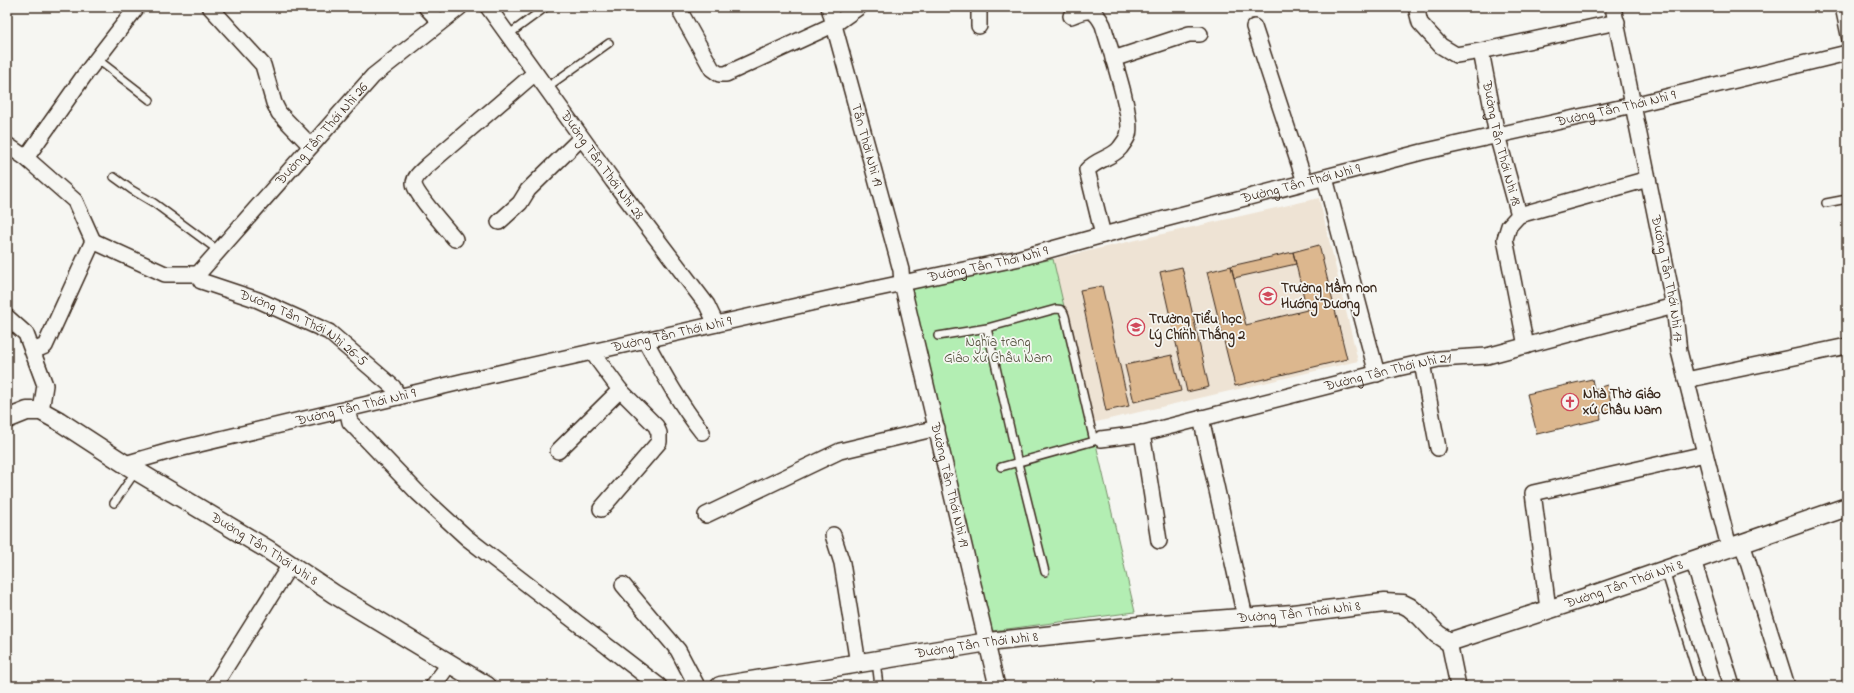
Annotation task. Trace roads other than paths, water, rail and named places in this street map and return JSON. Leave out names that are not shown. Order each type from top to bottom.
[{"type":"street","points":[[26,158],[97,59],[137,7]]},
{"type":"street","points":[[210,7],[263,65],[274,103],[279,113],[311,146]]},
{"type":"street","points":[[426,7],[440,22]]},
{"type":"street","name":"Đường Tân Thới Nhì 26","points":[[198,274],[373,76],[460,7]]},
{"type":"street","name":"Đường Tân Thới Nhì 28","points":[[488,7],[581,138],[708,304],[716,324]]},
{"type":"street","name":"Tân Thời Nhì 19","points":[[829,7],[835,24],[901,270],[902,283]]},
{"type":"street","points":[[682,15],[712,69],[719,74],[726,74],[835,24],[859,7]]},
{"type":"street","points":[[979,7],[979,26]]},
{"type":"street","points":[[1416,7],[1420,23],[1441,46],[1456,55],[1616,22]]},
{"type":"street","name":"Đường Tân Thới Nhì 17","points":[[1613,7],[1674,306],[1679,351],[1686,380],[1705,454],[1735,545],[1787,686]]},
{"type":"street","points":[[1071,16],[1084,11],[1091,11],[1098,15],[1103,25],[1122,91],[1128,135],[1119,149],[1093,163],[1087,170],[1103,235]]},
{"type":"street","points":[[1254,27],[1305,182]]},
{"type":"street","points":[[1113,59],[1189,34],[1200,34]]},
{"type":"street","name":"Đường Tân Thới Nhì 18","points":[[1481,51],[1497,135],[1519,215],[1509,226],[1505,239],[1526,346]]},
{"type":"street","name":"Đường Tân Thới Nhì 9","points":[[131,468],[170,451],[592,352],[1020,258],[1422,152],[1633,105],[1847,53]]},
{"type":"street","points":[[455,239],[416,190],[415,180],[418,174],[535,73]]},
{"type":"street","points":[[499,222],[520,203],[528,190],[581,138]]},
{"type":"street","points":[[7,145],[26,158],[75,201],[93,241],[165,274],[198,274]]},
{"type":"street","points":[[1326,178],[1377,374]]},
{"type":"street","points":[[1519,215],[1648,179]]},
{"type":"street","points":[[33,351],[45,346],[93,241]]},
{"type":"street","name":"Đường Tân Thới Nhì 26-5","points":[[198,274],[201,281],[258,300],[329,332],[393,386],[399,397]]},
{"type":"street","name":"Đường Tân Thới Nhì 19","points":[[902,283],[988,642],[997,686]]},
{"type":"street","name":"Đường Tân Thới Nhì 21","points":[[1098,440],[1142,433],[1439,359],[1487,356],[1674,306]]},
{"type":"street","points":[[7,317],[26,334],[45,385],[41,411],[27,411],[7,419]]},
{"type":"street","points":[[645,340],[675,396],[702,432]]},
{"type":"street","points":[[1686,380],[1847,346]]},
{"type":"street","points":[[592,352],[620,390],[656,426],[659,432],[659,442],[601,509]]},
{"type":"street","points":[[1422,363],[1438,448]]},
{"type":"street","points":[[558,451],[620,390]]},
{"type":"street","points":[[347,409],[350,422],[418,493],[467,538],[659,686]]},
{"type":"street","name":"Đường Tân Thới Nhì 8","points":[[41,411],[290,565],[334,594],[487,686]]},
{"type":"street","points":[[1201,418],[1245,617]]},
{"type":"street","points":[[706,516],[840,452],[937,428]]},
{"type":"street","points":[[1142,433],[1159,541]]},
{"type":"street","points":[[1548,609],[1532,493],[1705,454]]},
{"type":"street","name":"Đường Tân Thới Nhì 8","points":[[720,686],[988,642],[1148,625],[1293,614],[1384,603],[1403,604],[1420,616],[1437,634],[1449,642],[1847,507]]},
{"type":"street","points":[[832,535],[842,563],[858,664]]},
{"type":"street","points":[[1693,560],[1732,686]]},
{"type":"street","points":[[214,686],[290,565]]},
{"type":"street","points":[[623,585],[678,650],[697,686]]},
{"type":"street","points":[[1449,642],[1458,686]]},
{"type":"street","points":[[433,686],[450,663]]},
{"type":"lane","points":[[508,35],[546,7]]},
{"type":"lane","points":[[1839,7],[1847,45]]},
{"type":"lane","points":[[546,88],[609,43]]},
{"type":"lane","points":[[97,59],[150,100]]},
{"type":"lane","points":[[114,177],[154,203],[219,251]]},
{"type":"lane","points":[[1826,203],[1847,199]]},
{"type":"lane","points":[[938,336],[987,328],[1056,309],[1064,311],[1098,440],[1001,467]]},
{"type":"lane","points":[[987,328],[1018,463],[1046,572]]},
{"type":"lane","points":[[114,503],[131,468]]},
{"type":"lane","points":[[1665,570],[1701,686]]},
{"type":"lane","points":[[876,661],[879,686]]},
{"type":"place","name":"Trường Mầm non Hướng Dương","points":[[1268,296]]},
{"type":"place","name":"Trường Tiểu học Lý Chính Thắng 2","points":[[1136,327]]},
{"type":"place","name":"Nhà Thờ Giáo xứ Châu Nam","points":[[1570,402]]},
{"type":"park label","name":"Nghĩa trang Giáo xứ Châu Nam","points":[[998,350]]}]
